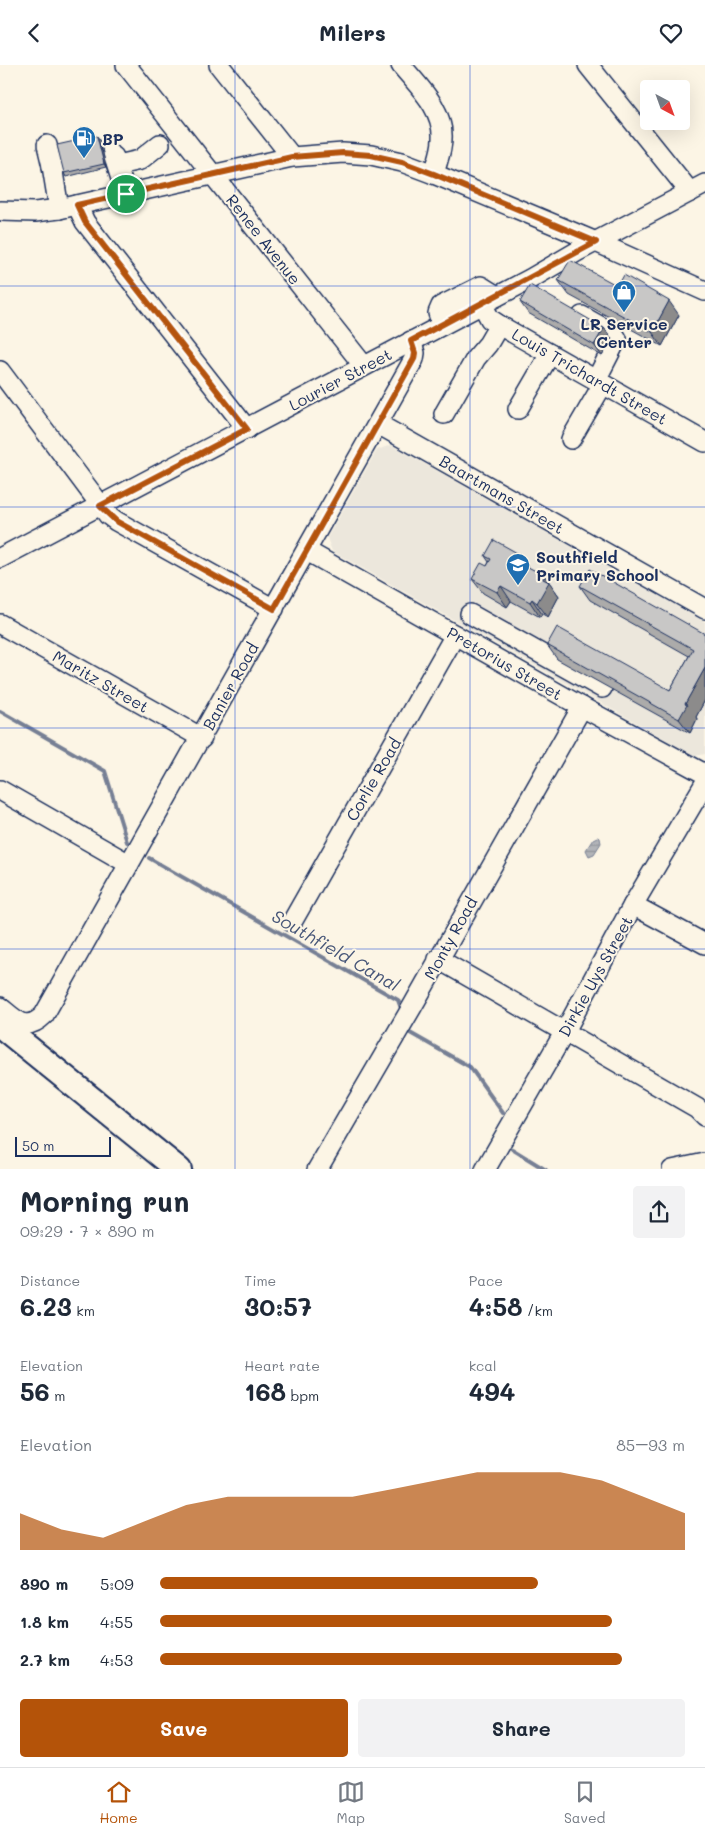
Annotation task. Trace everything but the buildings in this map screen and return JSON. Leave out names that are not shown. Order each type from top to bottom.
[{"type":"main road","points":[[0,1025],[179,1169]]},
{"type":"street","name":"Renee Avenue","points":[[126,65],[364,366]]},
{"type":"street","points":[[219,65],[292,157]]},
{"type":"street","points":[[401,65],[434,107],[439,117],[442,139],[434,174]]},
{"type":"street","points":[[490,300],[534,285],[596,242],[697,188],[588,65]]},
{"type":"street","points":[[126,194],[110,159],[140,160],[160,144]]},
{"type":"street","points":[[47,145],[57,164],[68,207],[85,222],[247,429]]},
{"type":"street","points":[[0,211],[35,212],[68,207],[292,157],[343,153],[371,155],[402,162],[434,174],[596,242],[705,291]]},
{"type":"street","name":"Lourier Street","points":[[0,558],[442,325],[438,313],[441,306],[478,287],[485,287],[490,300]]},
{"type":"street","name":"Louis Trichardt Street","points":[[490,300],[490,319],[499,325],[705,442]]},
{"type":"street","points":[[564,305],[616,337],[616,342],[599,382],[571,439]]},
{"type":"street","points":[[444,414],[476,357],[488,344],[499,325]]},
{"type":"street","name":"Banier Road","points":[[0,1007],[16,1020],[23,1023],[31,1024],[38,1021],[44,1015],[202,738],[414,359],[415,353],[411,341]]},
{"type":"street","points":[[518,409],[550,353]]},
{"type":"street","points":[[0,371],[100,506],[116,521],[274,609]]},
{"type":"street","name":"Baartmans Street","points":[[378,424],[705,609]]},
{"type":"street","name":"Pretorius Street","points":[[307,551],[582,707],[705,774]]},
{"type":"street","points":[[470,614],[602,688]]},
{"type":"street","name":"Maritz Street","points":[[0,624],[202,738]]},
{"type":"street","points":[[475,646],[488,624]]},
{"type":"street","name":"Corlie Road","points":[[292,922],[455,635]]},
{"type":"street","name":"Monty Road","points":[[317,1169],[412,1007],[582,707]]},
{"type":"street","name":"Dirkie Uys Street","points":[[485,1169],[564,1033],[633,905],[705,783]]},
{"type":"street","points":[[0,789],[134,855]]},
{"type":"street","points":[[633,905],[705,944]]},
{"type":"street","points":[[438,959],[697,1108],[705,1116]]},
{"type":"street","points":[[672,1169],[705,1163]]},
{"type":"shaded area","name":"Southfield Primary School","points":[[391,445],[705,622],[705,754],[695,756],[332,551],[327,538],[377,450]]},
{"type":"shaded area","points":[[600,838],[601,843],[594,854],[589,856],[586,850],[593,839]]},
{"type":"waterway","name":"Southfield Canal","points":[[0,711],[105,771],[127,842]]},
{"type":"waterway","name":"Southfield Canal","points":[[149,858],[398,1000],[402,1011]]},
{"type":"waterway","name":"Southfield Canal","points":[[408,1027],[410,1033],[470,1067],[503,1113]]},
{"type":"waterway","name":"Southfield Canal","points":[[512,1149],[544,1169]]},
{"type":"place","name":"BP","points":[[84,159]]},
{"type":"place","name":"LR Service Center","points":[[624,313]]},
{"type":"place","name":"Southfield Primary School","points":[[518,586]]},
{"type":"route","points":[[343,153],[371,155],[402,162],[434,174],[596,242],[411,341],[415,353],[414,359],[274,609],[116,521],[100,506],[247,429],[79,212],[77,205],[126,194],[292,157],[343,153]]}]
